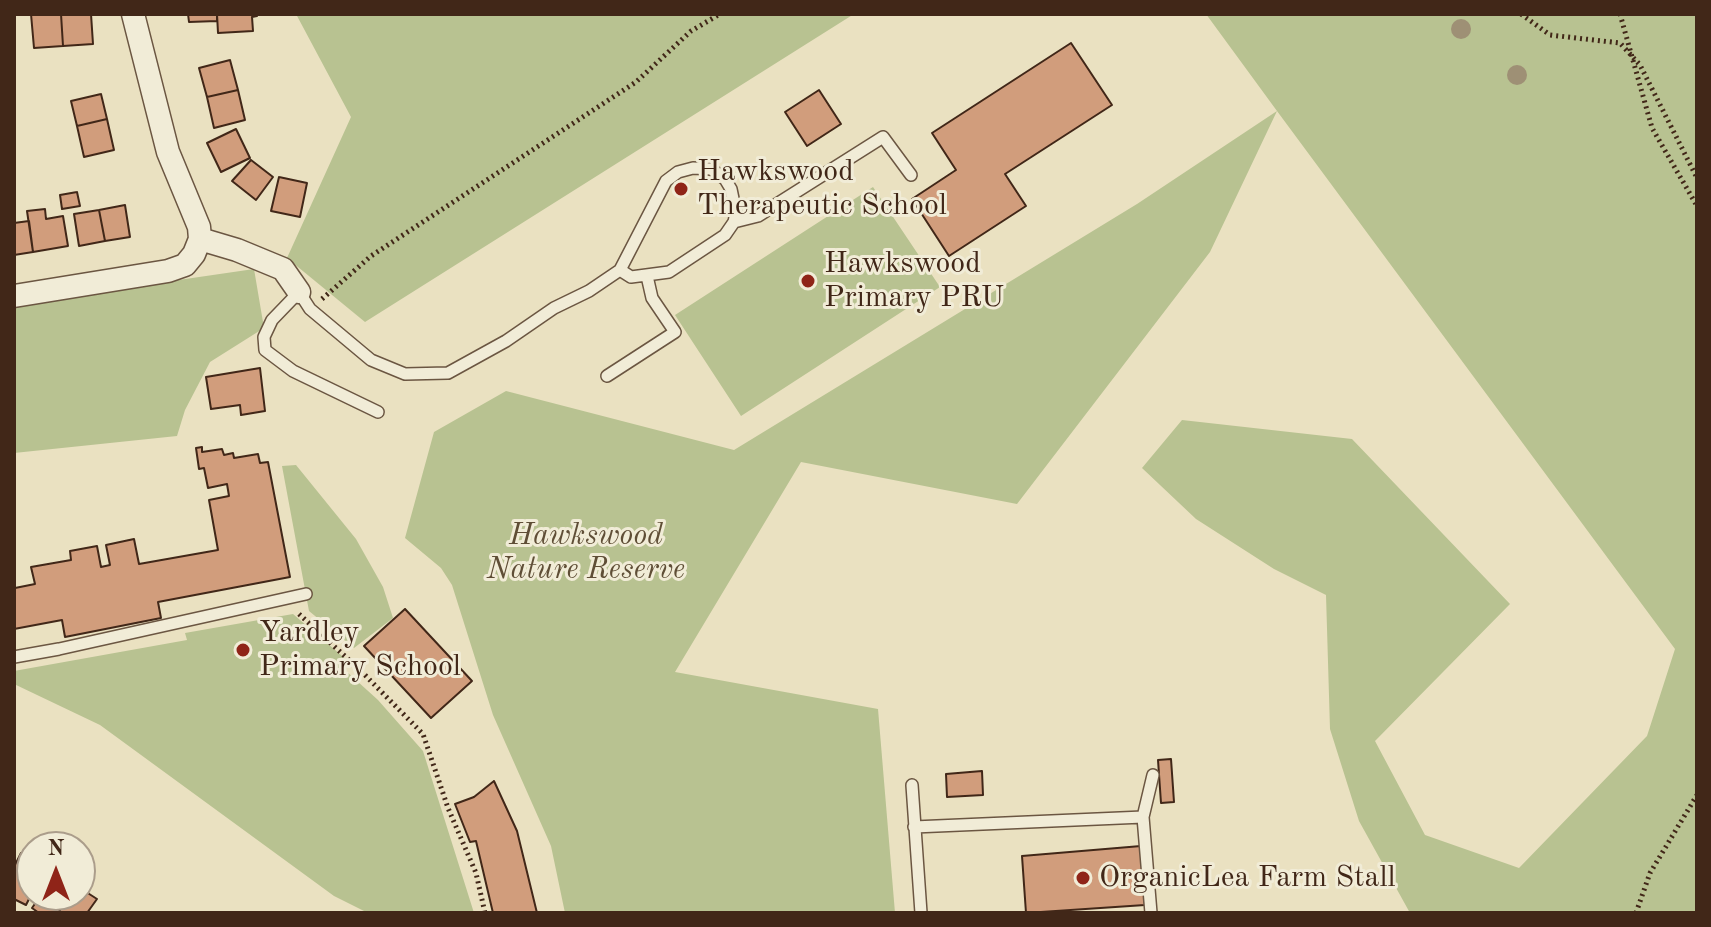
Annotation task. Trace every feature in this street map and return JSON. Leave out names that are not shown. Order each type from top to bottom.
[{"type":"street","points":[[14,296],[168,271],[185,265],[194,254],[200,239],[194,212],[168,152],[133,14]]},
{"type":"street","points":[[200,239],[283,269],[305,301]]},
{"type":"lane","points":[[734,222],[758,216],[883,137],[911,175]]},
{"type":"lane","points":[[378,412],[293,371],[265,350],[264,337],[272,320],[305,301],[371,360],[405,374],[448,373],[620,270],[666,181],[678,172],[693,168],[711,169],[725,179],[735,200],[734,222],[725,235],[669,272],[631,277],[620,270]]},
{"type":"lane","points":[[607,376],[675,332],[652,298],[647,276]]},
{"type":"lane","points":[[14,657],[306,594]]},
{"type":"lane","points":[[1151,913],[1143,817],[1153,775]]},
{"type":"lane","points":[[912,785],[921,913]]},
{"type":"lane","points":[[914,827],[1143,817]]},
{"type":"path","points":[[305,301],[636,82],[691,31],[720,14]]},
{"type":"path","points":[[1521,14],[1550,35],[1620,43],[1640,65],[1697,178]]},
{"type":"path","points":[[1620,14],[1652,128],[1697,206]]},
{"type":"path","points":[[283,599],[423,734],[448,808],[476,873],[485,913]]},
{"type":"path","points":[[1636,913],[1650,873],[1697,795]]},
{"type":"green space","points":[[296,14],[854,14],[365,322],[287,258],[351,117]]},
{"type":"green space","points":[[1206,14],[1697,14],[1697,913],[1410,913],[1359,821],[1330,729],[1326,595],[1274,569],[1196,519],[1142,468],[1182,420],[1352,439],[1510,604],[1375,741],[1425,835],[1519,868],[1647,736],[1675,649]]},
{"type":"green space","name":"Hawkswood Nature Reserve","points":[[1277,111],[1210,252],[1017,504],[801,462],[675,672],[878,709],[895,913],[565,913],[551,846],[493,715],[452,585],[441,568],[405,538],[434,432],[506,391],[734,450],[1137,204]]},
{"type":"green space","points":[[873,187],[940,287],[741,416],[675,315]]},
{"type":"green space","points":[[254,269],[264,328],[210,362],[185,410],[177,436],[14,453],[14,304]]},
{"type":"green space","points":[[296,465],[356,539],[383,587],[393,618],[354,648],[309,611],[282,466]]},
{"type":"green space","points":[[293,614],[348,661],[346,671],[378,700],[423,751],[474,913],[368,913],[334,896],[100,725],[14,684],[14,671],[187,640],[185,633]]},
{"type":"building","points":[[31,14],[61,14],[63,46],[34,48]]},
{"type":"building","points":[[61,14],[91,14],[93,44],[63,46]]},
{"type":"building","points":[[188,14],[217,14],[217,21],[189,22]]},
{"type":"building","points":[[217,14],[257,16],[252,17],[253,31],[218,33]]},
{"type":"building","points":[[1071,43],[1112,105],[1005,174],[1026,206],[949,256],[912,199],[956,170],[932,133]]},
{"type":"building","points":[[230,60],[238,90],[207,97],[199,68]]},
{"type":"building","points":[[238,90],[245,120],[214,128],[207,97]]},
{"type":"building","points":[[819,90],[841,124],[807,146],[785,112]]},
{"type":"building","points":[[101,94],[107,119],[77,126],[71,101]]},
{"type":"building","points":[[107,119],[114,150],[84,157],[77,126]]},
{"type":"building","points":[[236,129],[250,158],[221,172],[207,143]]},
{"type":"building","points":[[251,160],[273,177],[256,200],[232,181]]},
{"type":"building","points":[[279,177],[307,183],[300,217],[271,211]]},
{"type":"building","points":[[77,192],[80,206],[62,209],[60,195]]},
{"type":"building","points":[[125,205],[130,237],[105,241],[99,210]]},
{"type":"building","points":[[45,209],[46,219],[63,216],[68,246],[33,252],[27,211]]},
{"type":"building","points":[[99,210],[105,241],[79,246],[74,214]]},
{"type":"building","points":[[29,221],[33,252],[14,255],[14,223]]},
{"type":"building","points":[[260,368],[265,411],[241,415],[240,405],[211,409],[206,377]]},
{"type":"building","points":[[202,447],[202,452],[222,449],[224,455],[233,453],[234,458],[258,454],[260,463],[268,462],[290,577],[158,602],[161,618],[65,637],[62,620],[14,629],[14,584],[15,588],[35,584],[31,567],[71,560],[70,551],[97,546],[101,567],[110,565],[106,545],[134,539],[139,564],[218,550],[209,500],[229,496],[227,484],[208,488],[204,468],[199,469],[196,448]]},
{"type":"building","points":[[405,609],[472,681],[431,718],[364,646]]},
{"type":"building","points":[[1171,759],[1174,802],[1161,803],[1158,760]]},
{"type":"building","points":[[982,771],[983,795],[947,797],[946,774]]},
{"type":"building","points":[[494,781],[517,831],[537,913],[493,913],[476,841],[470,842],[455,804],[474,797]]},
{"type":"building","points":[[1141,846],[1145,905],[1026,913],[1022,856]]},
{"type":"building","points":[[16,863],[16,900],[14,899]]},
{"type":"building","points":[[36,911],[59,911],[58,913]]},
{"type":"building","points":[[59,911],[88,911],[87,913],[58,913]]},
{"type":"place","name":"Hawkswood Therapeutic School","points":[[681,189]]},
{"type":"place","name":"Hawkswood Primary PRU","points":[[808,281]]},
{"type":"place","name":"Yardley Primary School","points":[[243,650]]},
{"type":"place","name":"OrganicLea Farm Stall","points":[[1083,878]]}]
